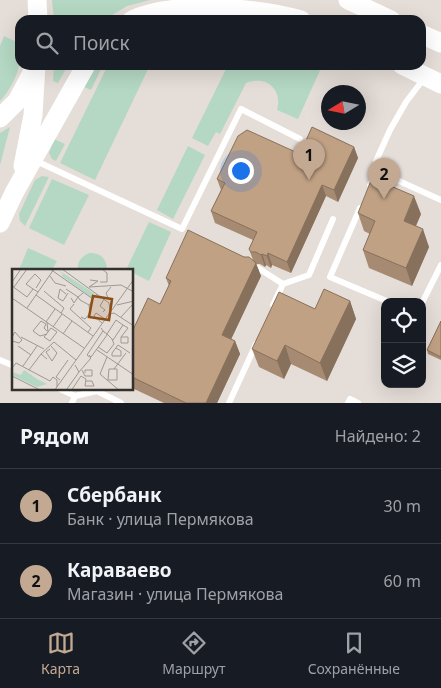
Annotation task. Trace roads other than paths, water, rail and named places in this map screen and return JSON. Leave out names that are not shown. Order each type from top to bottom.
[{"type":"street","points":[[36,0],[38,15]]},
{"type":"street","points":[[265,0],[296,15]]},
{"type":"street","points":[[348,0],[380,15]]},
{"type":"street","points":[[147,15],[166,11],[216,8],[266,12],[279,15]]},
{"type":"street","points":[[426,36],[441,44]]},
{"type":"street","points":[[0,118],[10,110],[23,93],[33,70]]},
{"type":"street","points":[[14,193],[30,135],[35,70]]},
{"type":"street","points":[[0,223],[14,193],[83,70]]},
{"type":"street","points":[[412,70],[433,80]]},
{"type":"lane","points":[[369,188],[377,171],[376,161],[390,130],[406,102],[433,80]]},
{"type":"lane","points":[[182,229],[241,109],[300,139]]},
{"type":"lane","points":[[33,159],[191,234]]},
{"type":"lane","points":[[377,171],[441,200]]},
{"type":"lane","points":[[365,197],[330,276],[381,298]]},
{"type":"lane","points":[[272,310],[283,284],[309,275],[333,219]]},
{"type":"lane","points":[[424,298],[441,264]]},
{"type":"lane","points":[[258,268],[283,284]]},
{"type":"lane","points":[[229,403],[260,335]]},
{"type":"lane","points":[[0,360],[12,365]]},
{"type":"lane","points":[[61,390],[73,400],[97,391],[121,403]]},
{"type":"lane","points":[[348,403],[350,399],[358,403]]},
{"type":"place","name":"Сбербанк","points":[[309,180]]},
{"type":"place","name":"Караваево","points":[[384,199]]}]
